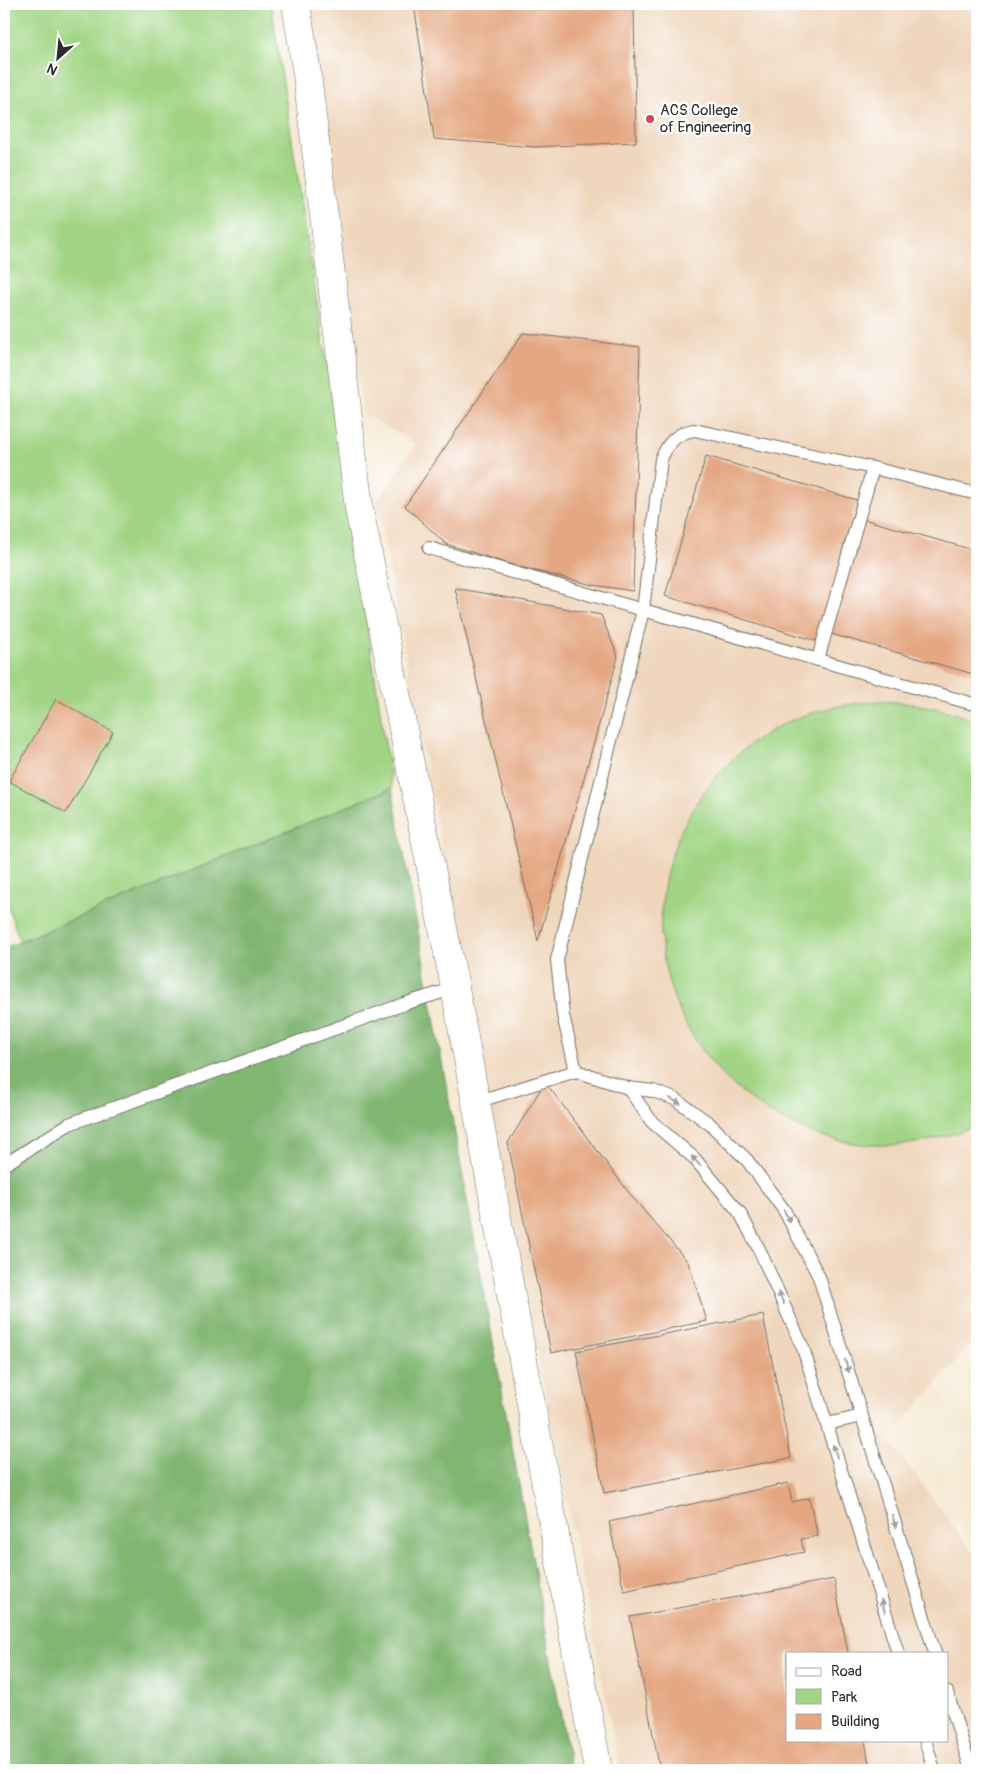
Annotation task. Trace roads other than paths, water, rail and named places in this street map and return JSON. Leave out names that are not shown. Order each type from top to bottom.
[{"type":"street","points":[[296,4],[307,74],[359,509],[455,988],[598,1770]]},
{"type":"lane","points":[[576,1071],[563,1016],[557,960],[643,610],[661,459],[666,446],[680,435],[694,430],[872,468],[977,494]]},
{"type":"lane","points":[[818,659],[872,468]]},
{"type":"lane","points":[[429,548],[977,705]]},
{"type":"lane","points":[[4,1165],[68,1124],[404,1004],[455,988]]},
{"type":"lane","points":[[476,1102],[576,1071],[628,1088],[653,1091],[676,1100],[710,1124],[747,1160],[784,1210],[819,1277],[935,1652]]},
{"type":"lane","points":[[628,1088],[652,1122],[694,1158],[740,1213],[759,1249],[803,1348],[898,1652]]},
{"type":"lane","points":[[827,1424],[862,1416]]},
{"type":"lane","points":[[948,1695],[972,1770]]},
{"type":"lane","points":[[926,1742],[934,1770]]},
{"type":"place","name":"ACS College of Engineering","points":[[650,119]]}]
